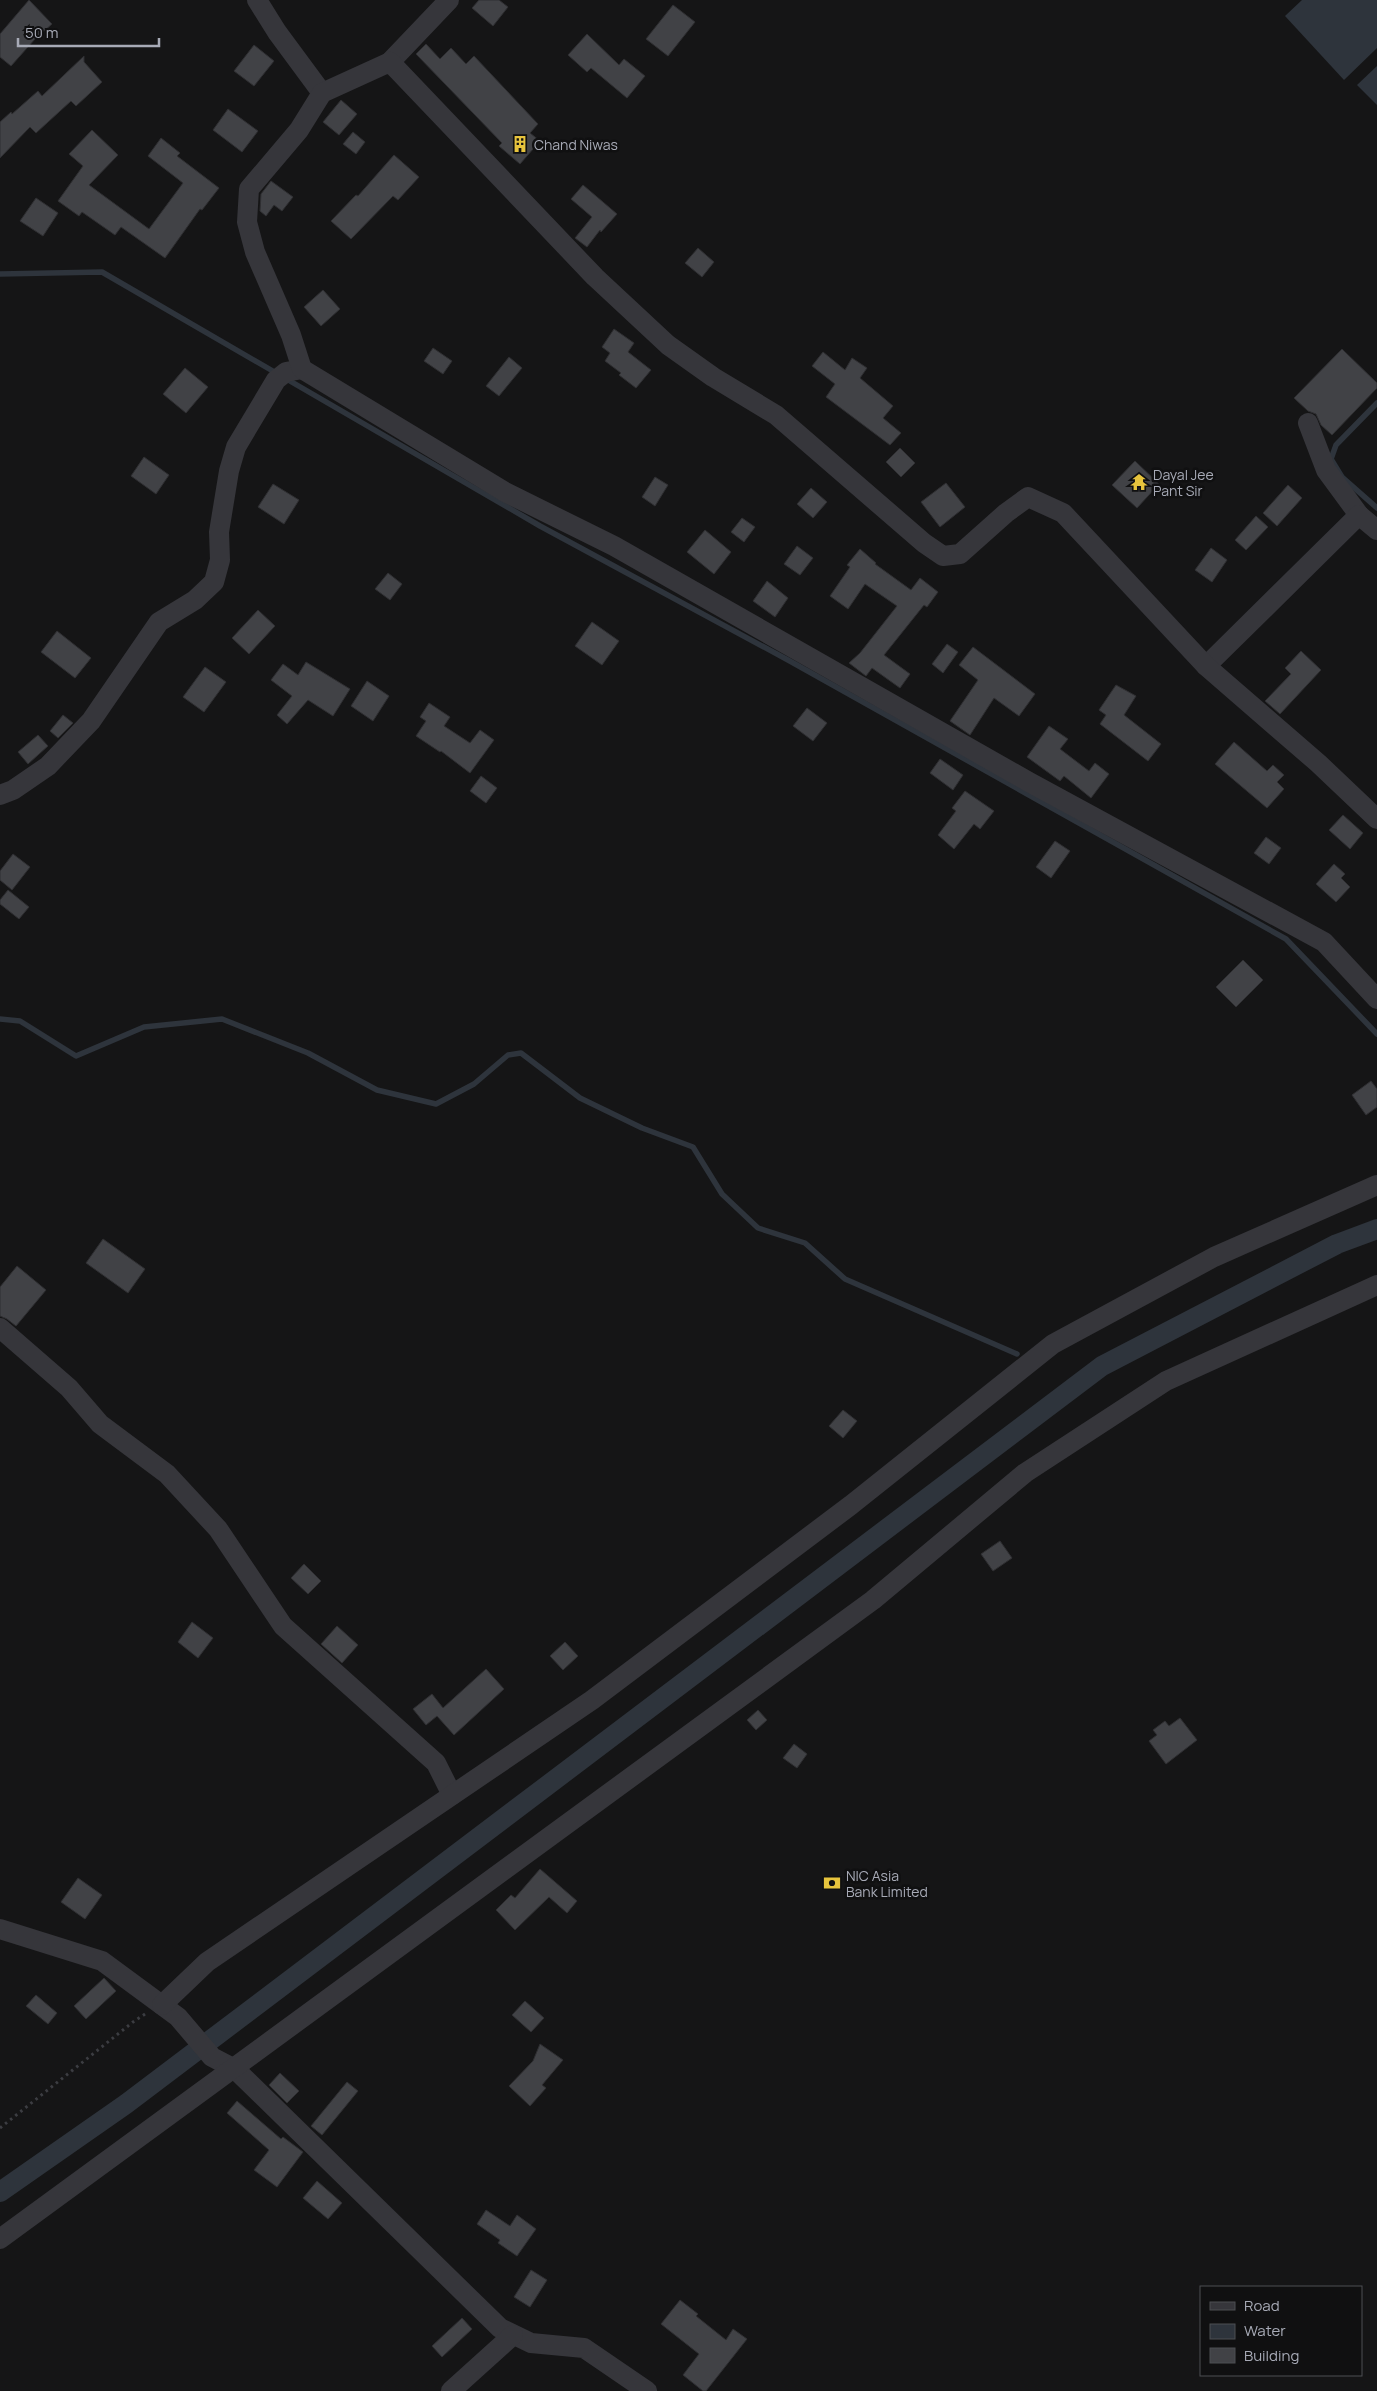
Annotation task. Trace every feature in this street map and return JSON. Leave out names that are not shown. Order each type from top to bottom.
[{"type":"street","points":[[257,0],[277,32],[322,93]]},
{"type":"street","points":[[0,795],[13,790],[48,766],[91,722],[159,622],[196,600],[214,582],[220,560],[219,532],[229,470],[236,447],[288,374],[285,319],[255,252],[247,222],[249,188],[299,130],[322,93],[390,62],[449,0]]},
{"type":"street","points":[[390,62],[595,277],[668,345],[713,377],[776,415],[924,543],[943,556],[960,554],[1006,513],[1028,497],[1063,513],[1206,666],[1330,773],[1377,819]]},
{"type":"street","points":[[288,374],[505,492],[614,546],[1029,782],[1324,942],[1377,999]]},
{"type":"street","points":[[1308,423],[1326,470],[1359,515],[1377,530]]},
{"type":"street","points":[[1206,666],[1359,515]]},
{"type":"street","points":[[170,2011],[207,1962],[600,1694],[851,1505],[1053,1344],[1214,1257],[1377,1185]]},
{"type":"street","points":[[0,2238],[235,2069],[873,1600],[1025,1473],[1166,1381],[1377,1285]]},
{"type":"street","points":[[0,1328],[69,1388],[100,1424],[167,1474],[218,1528],[282,1626],[436,1762],[452,1795]]},
{"type":"street","points":[[0,1929],[102,1961],[170,2011],[212,2057],[235,2069],[500,2328],[531,2343],[584,2348],[647,2391]]},
{"type":"street","points":[[451,2391],[513,2335]]},
{"type":"path","points":[[0,2128],[132,2022],[170,2011]]},
{"type":"water","points":[[1302,0],[1377,0],[1377,48],[1344,80],[1285,16]]},
{"type":"water","points":[[1377,66],[1377,105],[1357,85]]},
{"type":"building","points":[[29,0],[52,24],[35,39],[11,66],[0,57],[0,34]]},
{"type":"building","points":[[479,0],[499,0],[508,7],[493,26],[472,8]]},
{"type":"building","points":[[673,5],[695,22],[668,56],[646,39]]},
{"type":"building","points":[[587,34],[619,65],[624,59],[645,76],[627,98],[591,68],[587,72],[568,55]]},
{"type":"building","points":[[426,44],[440,59],[451,48],[466,64],[474,56],[538,124],[530,133],[540,141],[520,164],[499,146],[502,143],[416,54]]},
{"type":"building","points":[[254,45],[274,61],[254,86],[234,71]]},
{"type":"building","points":[[84,56],[84,62],[102,82],[76,106],[71,101],[36,133],[30,127],[0,158],[0,122],[38,91],[42,96]]},
{"type":"building","points":[[341,100],[357,114],[339,135],[323,122]]},
{"type":"building","points":[[228,109],[258,131],[242,152],[213,130]]},
{"type":"building","points":[[92,130],[118,155],[89,185],[149,229],[183,183],[148,156],[161,138],[180,153],[177,156],[219,188],[202,210],[200,209],[165,258],[121,227],[115,235],[82,212],[79,216],[58,201],[83,166],[69,154]]},
{"type":"building","points":[[353,132],[365,142],[356,154],[343,144]]},
{"type":"building","points":[[394,155],[419,177],[398,200],[393,196],[351,239],[331,221],[356,195],[358,196]]},
{"type":"building","points":[[271,181],[293,197],[282,211],[274,205],[266,216],[260,211],[261,194]]},
{"type":"building","points":[[583,185],[617,214],[601,232],[600,230],[587,247],[575,238],[592,217],[571,199]]},
{"type":"building","points":[[36,198],[58,213],[43,236],[20,221]]},
{"type":"building","points":[[698,248],[714,262],[702,277],[685,263]]},
{"type":"building","points":[[323,290],[340,309],[321,326],[304,307]]},
{"type":"building","points":[[614,329],[634,343],[628,352],[651,370],[636,388],[605,361],[610,353],[602,347]]},
{"type":"building","points":[[433,348],[452,361],[443,374],[424,361]]},
{"type":"building","points":[[1342,349],[1377,383],[1377,388],[1332,435],[1321,425],[1316,414],[1308,411],[1294,398]]},
{"type":"building","points":[[823,352],[845,370],[852,358],[867,368],[860,378],[893,406],[883,418],[901,433],[890,445],[826,397],[835,384],[812,366]]},
{"type":"building","points":[[509,357],[522,368],[499,396],[486,386]]},
{"type":"building","points":[[185,368],[208,387],[186,413],[163,394]]},
{"type":"building","points":[[900,448],[915,463],[901,477],[886,462]]},
{"type":"building","points":[[144,457],[169,475],[156,494],[131,476]]},
{"type":"building","points":[[1135,461],[1159,484],[1137,508],[1112,485]]},
{"type":"building","points":[[655,477],[668,485],[655,506],[642,497]]},
{"type":"building","points":[[946,483],[965,507],[940,527],[921,502]]},
{"type":"building","points":[[273,484],[299,500],[284,524],[258,507]]},
{"type":"building","points":[[1288,485],[1302,498],[1277,526],[1263,513]]},
{"type":"building","points":[[811,488],[827,502],[813,518],[797,504]]},
{"type":"building","points":[[1256,516],[1268,527],[1246,550],[1235,540]]},
{"type":"building","points":[[742,518],[755,527],[744,542],[731,532]]},
{"type":"building","points":[[705,530],[731,552],[714,574],[687,552]]},
{"type":"building","points":[[797,546],[813,558],[800,575],[784,564]]},
{"type":"building","points":[[1211,548],[1227,560],[1212,582],[1195,570]]},
{"type":"building","points":[[860,549],[875,564],[911,590],[920,578],[938,592],[927,607],[924,605],[884,655],[910,674],[900,688],[872,668],[866,676],[849,663],[860,653],[897,606],[865,584],[848,609],[830,596],[850,567],[847,565]]},
{"type":"building","points":[[388,573],[402,584],[390,600],[375,589]]},
{"type":"building","points":[[767,581],[788,598],[775,617],[753,601]]},
{"type":"building","points":[[258,610],[275,626],[249,654],[232,638]]},
{"type":"building","points":[[592,622],[619,641],[602,665],[575,646]]},
{"type":"building","points":[[57,631],[91,658],[75,678],[41,652]]},
{"type":"building","points":[[947,644],[958,652],[943,673],[932,664]]},
{"type":"building","points":[[973,647],[1035,694],[1019,716],[994,698],[970,735],[950,721],[978,680],[959,665]]},
{"type":"building","points":[[1301,651],[1321,670],[1280,714],[1265,701],[1291,674],[1285,668]]},
{"type":"building","points":[[306,662],[350,689],[333,716],[308,700],[287,724],[277,715],[292,696],[271,680],[283,664],[298,675]]},
{"type":"building","points":[[205,667],[226,682],[204,712],[183,697]]},
{"type":"building","points":[[367,681],[389,696],[373,721],[351,706]]},
{"type":"building","points":[[1116,685],[1136,696],[1124,715],[1161,744],[1148,761],[1100,724],[1106,715],[1099,710]]},
{"type":"building","points":[[429,703],[450,717],[444,726],[470,743],[480,730],[494,740],[470,773],[441,751],[416,736],[426,721],[420,717]]},
{"type":"building","points":[[807,708],[827,723],[813,741],[793,726]]},
{"type":"building","points":[[63,715],[73,723],[58,738],[50,731]]},
{"type":"building","points":[[1049,726],[1068,739],[1060,749],[1089,771],[1095,763],[1109,774],[1091,798],[1064,776],[1060,781],[1027,757]]},
{"type":"building","points":[[38,735],[48,746],[28,764],[18,752]]},
{"type":"building","points":[[1234,742],[1267,771],[1273,765],[1284,775],[1277,782],[1284,789],[1267,808],[1215,764]]},
{"type":"building","points":[[940,759],[963,775],[953,790],[930,773]]},
{"type":"building","points":[[481,776],[497,788],[486,803],[470,791]]},
{"type":"building","points":[[965,791],[994,811],[980,829],[974,824],[954,849],[938,835],[956,811],[952,808]]},
{"type":"building","points":[[1343,815],[1363,833],[1350,849],[1329,830]]},
{"type":"building","points":[[1266,837],[1281,848],[1269,864],[1254,853]]},
{"type":"building","points":[[1055,841],[1070,851],[1051,878],[1036,867]]},
{"type":"building","points":[[13,854],[30,867],[12,890],[0,880],[0,871]]},
{"type":"building","points":[[1334,864],[1345,874],[1341,878],[1350,887],[1336,902],[1316,884]]},
{"type":"building","points":[[8,890],[29,907],[19,919],[0,904],[0,900]]},
{"type":"building","points":[[1243,960],[1263,980],[1236,1007],[1216,987]]},
{"type":"building","points":[[1371,1081],[1377,1089],[1377,1107],[1366,1115],[1352,1095]]},
{"type":"building","points":[[103,1239],[145,1269],[128,1293],[86,1263]]},
{"type":"building","points":[[17,1266],[46,1290],[16,1326],[0,1316],[0,1287]]},
{"type":"building","points":[[843,1410],[857,1421],[843,1438],[829,1426]]},
{"type":"building","points":[[1000,1541],[1012,1558],[993,1571],[981,1554]]},
{"type":"building","points":[[304,1564],[321,1581],[308,1594],[291,1578]]},
{"type":"building","points":[[192,1622],[213,1638],[198,1658],[178,1642]]},
{"type":"building","points":[[337,1626],[358,1645],[342,1663],[321,1644]]},
{"type":"building","points":[[565,1642],[578,1656],[563,1670],[550,1656]]},
{"type":"building","points":[[486,1669],[504,1689],[454,1735],[437,1716],[426,1725],[413,1709],[432,1694],[443,1708]]},
{"type":"building","points":[[758,1710],[767,1720],[756,1730],[747,1720]]},
{"type":"building","points":[[1180,1718],[1197,1740],[1166,1764],[1149,1741],[1157,1735],[1153,1730],[1165,1721],[1169,1726]]},
{"type":"building","points":[[794,1744],[807,1754],[797,1768],[783,1758]]},
{"type":"building","points":[[540,1869],[577,1901],[567,1913],[549,1897],[515,1930],[496,1910],[511,1895],[515,1898]]},
{"type":"building","points":[[78,1878],[102,1895],[85,1919],[61,1902]]},
{"type":"building","points":[[104,1978],[116,1991],[86,2019],[74,2006]]},
{"type":"building","points":[[36,1995],[57,2013],[48,2024],[26,2006]]},
{"type":"building","points":[[525,2001],[544,2018],[531,2032],[512,2015]]},
{"type":"building","points":[[540,2044],[563,2060],[542,2085],[546,2088],[530,2106],[509,2086],[533,2061]]},
{"type":"building","points":[[280,2073],[299,2091],[287,2103],[269,2085]]},
{"type":"building","points":[[347,2082],[358,2091],[322,2135],[311,2126]]},
{"type":"building","points":[[237,2101],[281,2139],[283,2137],[303,2152],[277,2187],[254,2170],[269,2150],[227,2113]]},
{"type":"building","points":[[317,2181],[342,2203],[328,2219],[303,2198]]},
{"type":"building","points":[[486,2210],[510,2226],[517,2215],[536,2229],[517,2256],[498,2243],[500,2240],[477,2224]]},
{"type":"building","points":[[531,2270],[547,2280],[530,2307],[514,2297]]},
{"type":"building","points":[[680,2300],[698,2314],[696,2316],[726,2340],[733,2329],[747,2339],[706,2391],[703,2391],[683,2375],[699,2354],[661,2324]]},
{"type":"building","points":[[462,2318],[472,2329],[442,2357],[432,2346]]},
{"type":"waterway","points":[[0,274],[102,272],[540,526],[788,660],[1286,939],[1377,1034]]},
{"type":"waterway","points":[[1377,403],[1336,445],[1331,459],[1342,477],[1377,508]]},
{"type":"waterway","points":[[0,1019],[20,1021],[76,1056],[144,1027],[222,1019],[308,1053],[377,1090],[436,1104],[474,1084],[508,1055],[521,1053],[580,1098],[642,1128],[693,1147],[722,1194],[758,1228],[805,1243],[845,1279],[1017,1354]]},
{"type":"waterway","points":[[0,2192],[126,2104],[1102,1366],[1337,1244],[1377,1229]]},
{"type":"place","name":"Chand Niwas","points":[[520,144]]},
{"type":"place","name":"Dayal Jee Pant Sir","points":[[1139,482]]},
{"type":"place","name":"NIC Asia Bank Limited","points":[[832,1883]]}]
